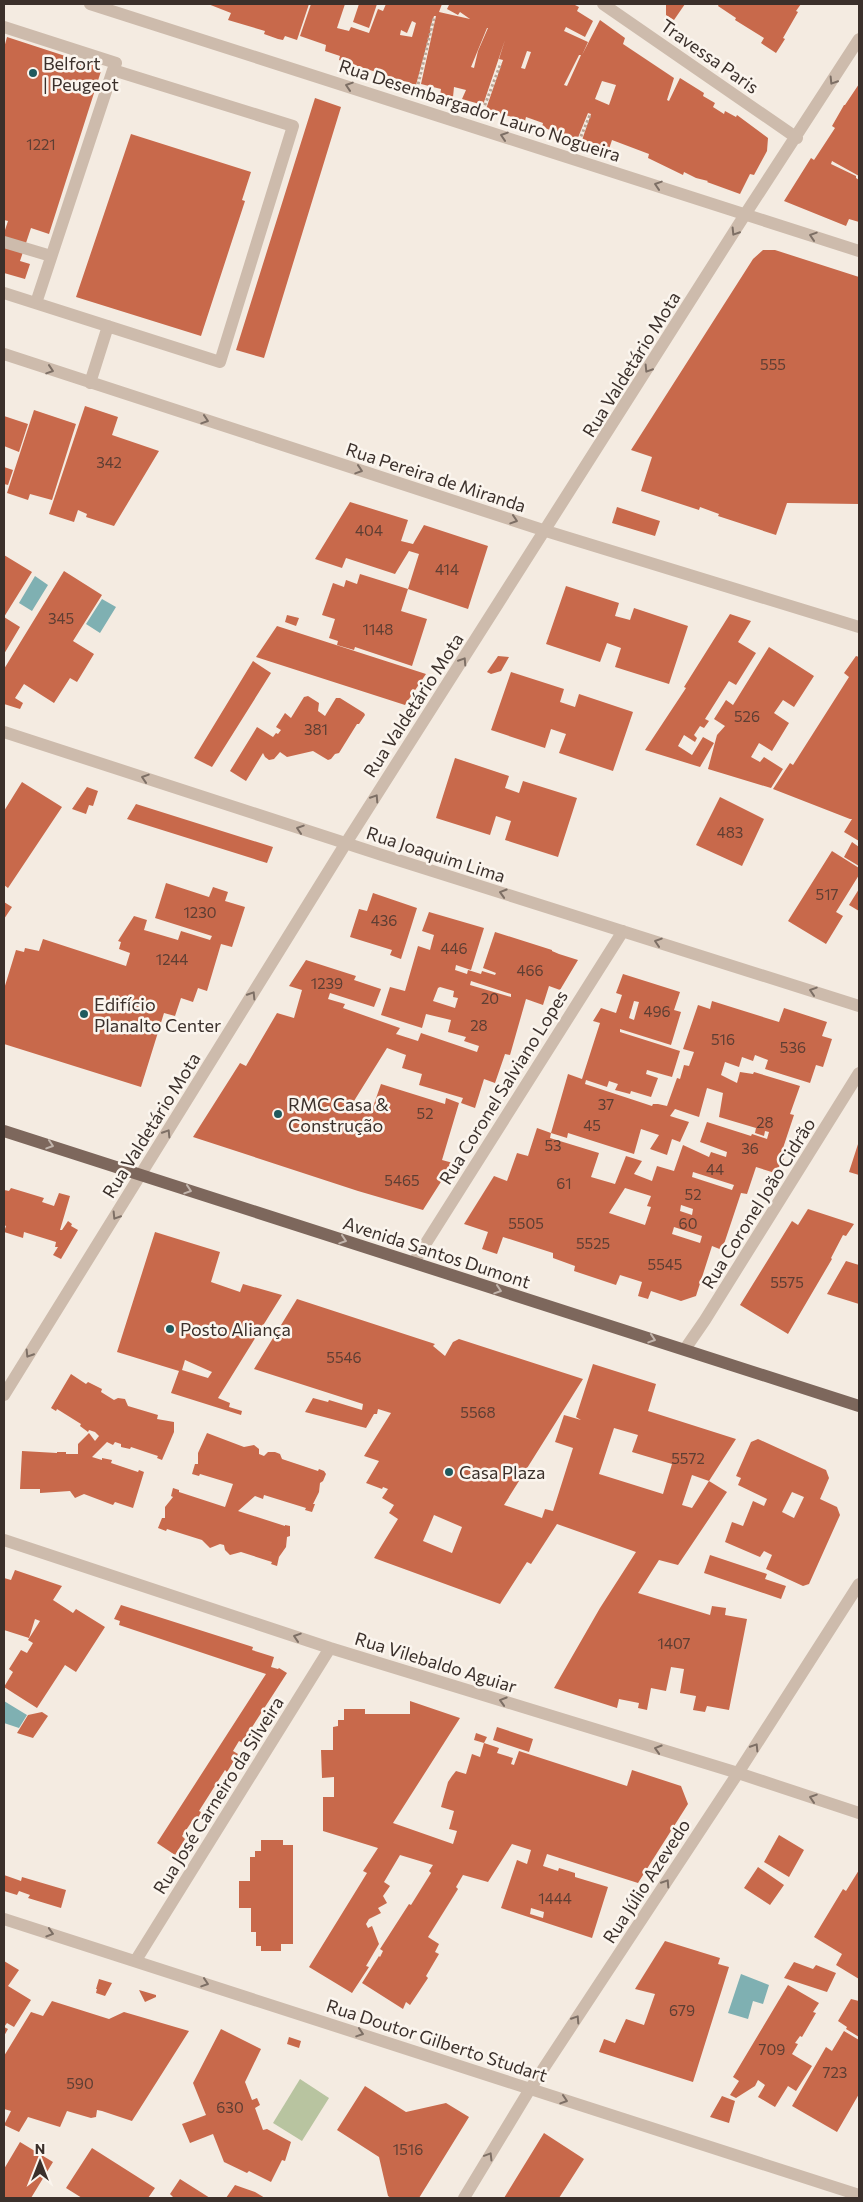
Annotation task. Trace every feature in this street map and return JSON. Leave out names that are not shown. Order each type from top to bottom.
[{"type":"main road","name":"Avenida Santos Dumont","points":[[4,1130],[859,1406]]},
{"type":"street","name":"Rua Desembargador Lauro Nogueira","points":[[90,4],[746,213],[859,251]]},
{"type":"street","name":"Travessa Paris","points":[[603,4],[797,138]]},
{"type":"street","points":[[4,28],[116,63],[36,303]]},
{"type":"street","name":"Rua Valdetário Mota","points":[[4,1394],[142,1175],[346,843],[546,531],[746,213],[797,138],[859,40]]},
{"type":"street","points":[[4,293],[220,362],[293,126],[113,70]]},
{"type":"street","points":[[4,242],[51,256]]},
{"type":"street","points":[[90,382],[108,326]]},
{"type":"street","name":"Rua Pereira de Miranda","points":[[4,354],[546,531],[859,627]]},
{"type":"street","name":"Rua Joaquim Lima","points":[[4,732],[859,1006]]},
{"type":"street","name":"Rua Coronel Salviano Lopes","points":[[414,1262],[624,931]]},
{"type":"street","name":"Rua Coronel João Cidrão","points":[[685,1349],[859,1073]]},
{"type":"street","name":"Rua Vilebaldo Aguiar","points":[[4,1540],[330,1648],[859,1813]]},
{"type":"street","name":"Rua Júlio Azevedo","points":[[464,2198],[530,2089],[738,1774],[859,1584]]},
{"type":"street","name":"Rua José Carneiro da Silveira","points":[[136,1960],[330,1648]]},
{"type":"street","name":"Rua Doutor Gilberto Studart","points":[[4,1919],[136,1960],[859,2195]]},
{"type":"path","points":[[417,90],[434,18]]},
{"type":"path","points":[[483,110],[501,63]]},
{"type":"path","points":[[579,141],[590,115]]},
{"type":"green space","points":[[300,2079],[329,2098],[302,2141],[273,2123]]},
{"type":"water","points":[[35,576],[48,585],[32,611],[19,603]]},
{"type":"water","points":[[102,599],[116,607],[100,633],[86,624]]},
{"type":"water","points":[[4,1701],[27,1715],[19,1728],[4,1723]]},
{"type":"water","points":[[741,1974],[769,1985],[763,2004],[753,2001],[748,2019],[728,2013]]},
{"type":"building","points":[[208,4],[309,4],[297,40],[285,36],[283,40],[264,34],[265,31],[228,20],[231,13]]},
{"type":"building","points":[[311,4],[345,4],[337,28],[349,31],[351,27],[369,33],[378,9],[383,11],[386,4],[442,4],[439,12],[470,19],[460,12],[458,15],[447,9],[449,5],[446,4],[573,4],[579,7],[577,11],[593,21],[585,37],[566,27],[564,31],[588,42],[582,55],[600,20],[625,38],[623,44],[674,78],[667,100],[669,101],[680,78],[704,93],[703,96],[715,103],[713,107],[724,114],[725,111],[736,117],[737,115],[768,138],[767,151],[754,175],[750,174],[740,194],[684,172],[683,175],[648,158],[649,154],[612,140],[609,149],[582,140],[591,114],[588,113],[577,140],[542,127],[543,123],[526,117],[525,121],[486,109],[503,60],[499,59],[505,40],[483,105],[462,99],[466,90],[454,87],[453,97],[440,95],[441,89],[421,84],[436,16],[434,16],[430,28],[416,85],[339,60],[340,56],[325,51],[326,45],[300,36]],"holes":[[[412,21],[416,23],[412,37],[400,35],[401,30],[407,33]],[[487,28],[488,28],[478,51],[474,68],[471,67]],[[527,51],[531,52],[525,69],[521,68]],[[579,55],[581,55],[567,86],[564,85]],[[602,81],[616,85],[609,105],[595,99]]]},
{"type":"building","points":[[359,4],[377,4],[369,28],[353,22]]},
{"type":"building","points":[[666,4],[685,4],[674,20],[666,15]]},
{"type":"building","points":[[719,4],[801,4],[783,38],[785,39],[776,53],[761,43],[764,38],[735,20],[736,18],[718,6]]},
{"type":"building","points":[[7,37],[102,68],[49,234],[31,228],[20,261],[30,264],[25,279],[4,273],[4,233],[8,221],[4,220],[4,48]]},
{"type":"building","points":[[859,84],[859,176],[832,161],[831,164],[856,176],[859,180],[859,222],[849,219],[846,226],[784,201],[811,158],[814,160],[835,128],[832,126]]},
{"type":"building","points":[[315,98],[341,107],[264,358],[236,350]]},
{"type":"building","points":[[131,134],[251,172],[242,200],[245,201],[201,336],[76,297]]},
{"type":"building","points":[[763,250],[775,250],[859,277],[859,504],[787,503],[776,535],[718,516],[719,514],[700,507],[699,510],[641,491],[652,457],[631,450],[753,259]]},
{"type":"building","points":[[85,406],[118,417],[112,435],[159,451],[114,526],[86,517],[87,514],[78,510],[74,522],[49,514]]},
{"type":"building","points":[[34,410],[76,424],[52,500],[30,494],[28,500],[7,493]]},
{"type":"building","points":[[4,416],[28,424],[19,452],[4,446]]},
{"type":"building","points":[[4,467],[13,470],[8,485],[4,484]]},
{"type":"building","points":[[350,502],[408,520],[401,541],[413,544],[424,525],[488,546],[468,609],[408,589],[419,554],[409,551],[395,574],[346,558],[342,568],[315,559]]},
{"type":"building","points":[[617,507],[660,521],[655,536],[612,523]]},
{"type":"building","points":[[4,555],[32,572],[4,617]]},
{"type":"building","points":[[64,571],[102,595],[73,641],[94,654],[77,682],[70,678],[54,703],[24,684],[15,698],[23,703],[20,709],[4,704],[4,669]]},
{"type":"building","points":[[360,574],[408,589],[401,611],[427,619],[412,666],[355,647],[354,650],[337,645],[338,641],[329,638],[335,619],[322,615],[333,583],[344,587],[346,580],[357,584]]},
{"type":"building","points":[[566,586],[619,603],[615,616],[630,620],[634,608],[688,626],[669,684],[615,667],[621,648],[607,643],[600,662],[546,644]]},
{"type":"building","points":[[730,614],[751,621],[738,642],[756,653],[736,685],[729,681],[705,719],[709,721],[704,728],[700,726],[694,735],[697,738],[695,742],[684,735],[678,746],[692,755],[703,737],[714,743],[700,767],[645,750],[686,688],[684,687]]},
{"type":"building","points":[[287,615],[299,618],[296,626],[285,622]]},
{"type":"building","points":[[4,617],[20,627],[4,654]]},
{"type":"building","points":[[277,626],[426,674],[405,705],[256,657]]},
{"type":"building","points":[[769,647],[814,676],[794,707],[783,700],[774,713],[789,723],[772,751],[759,743],[751,757],[760,762],[764,757],[783,769],[771,788],[708,769],[717,735],[725,726],[714,719],[726,700],[733,705]]},
{"type":"building","points":[[498,656],[509,657],[501,671],[491,674],[487,672]]},
{"type":"building","points":[[856,656],[859,657],[859,841],[844,832],[852,819],[773,789],[790,763],[793,765],[849,677],[844,673]]},
{"type":"building","points":[[253,661],[271,673],[212,767],[194,758]]},
{"type":"building","points":[[511,672],[564,689],[560,702],[575,707],[579,694],[633,712],[613,771],[559,753],[566,734],[551,729],[545,748],[491,730]]},
{"type":"building","points":[[308,696],[319,703],[318,711],[325,716],[336,698],[340,698],[364,713],[365,715],[357,724],[339,753],[328,760],[313,751],[287,757],[280,752],[274,759],[269,760],[263,753],[246,781],[230,771],[257,727],[273,737],[276,733],[278,734],[281,730],[276,727],[285,713],[291,718],[304,697]]},
{"type":"building","points":[[455,758],[509,776],[505,788],[519,793],[523,781],[577,798],[558,857],[505,840],[511,821],[496,816],[490,835],[436,818]]},
{"type":"building","points":[[22,782],[62,807],[8,888],[4,885],[4,811]]},
{"type":"building","points":[[87,787],[98,791],[93,806],[89,805],[86,814],[72,809]]},
{"type":"building","points":[[720,797],[764,819],[742,866],[696,845]]},
{"type":"building","points":[[136,804],[273,847],[267,863],[127,819]]},
{"type":"building","points":[[852,842],[859,847],[859,866],[844,857]]},
{"type":"building","points":[[832,851],[859,868],[859,875],[836,912],[843,916],[826,944],[788,921]]},
{"type":"building","name":"Edifício Planalto Center","points":[[166,883],[209,897],[213,887],[228,892],[225,901],[245,907],[232,947],[221,944],[207,991],[198,988],[193,1002],[181,998],[175,1016],[164,1013],[141,1087],[4,1044],[4,989],[16,950],[24,952],[25,948],[39,951],[43,939],[126,966],[130,953],[119,949],[121,942],[118,941],[134,916],[147,920],[144,930],[178,940],[181,931],[210,940],[212,936],[155,918]]},
{"type":"building","points":[[859,889],[859,911],[849,905]]},
{"type":"building","points":[[373,893],[417,908],[401,959],[390,955],[392,950],[350,937],[359,909],[367,911]]},
{"type":"building","points":[[4,902],[12,907],[4,919]]},
{"type":"building","points":[[429,912],[484,928],[471,970],[456,965],[455,970],[467,974],[468,970],[481,974],[482,971],[495,975],[496,973],[483,968],[495,932],[578,960],[560,990],[549,986],[543,1005],[526,999],[510,1055],[505,1054],[495,1083],[484,1079],[475,1108],[461,1103],[463,1098],[419,1085],[422,1074],[402,1068],[406,1055],[387,1048],[354,1101],[373,1107],[381,1084],[445,1104],[446,1098],[459,1103],[442,1160],[453,1163],[423,1210],[358,1191],[193,1137],[240,1063],[246,1066],[277,1013],[294,1018],[302,990],[289,986],[306,960],[356,976],[354,980],[381,989],[374,1007],[330,993],[328,999],[345,1004],[343,1008],[400,1028],[396,1034],[418,1041],[421,1033],[477,1052],[479,1046],[464,1041],[466,1037],[448,1032],[451,1020],[426,1014],[422,1028],[381,1015],[390,987],[405,991],[418,946],[430,950],[434,935],[422,931]],"holes":[[[471,981],[511,994],[511,997],[470,985]],[[440,987],[454,991],[453,997],[458,998],[455,1008],[433,1001]]]},
{"type":"building","points":[[623,974],[680,992],[674,1010],[681,1012],[671,1045],[620,1029],[620,1032],[680,1051],[672,1077],[647,1070],[646,1074],[658,1078],[651,1097],[631,1091],[630,1094],[615,1090],[618,1084],[609,1081],[607,1087],[586,1080],[585,1084],[652,1106],[653,1104],[658,1104],[667,1106],[677,1078],[680,1079],[684,1065],[689,1066],[694,1052],[683,1049],[698,1005],[710,1009],[712,1001],[779,1022],[784,1008],[827,1022],[822,1036],[832,1039],[823,1067],[816,1065],[810,1083],[765,1069],[768,1060],[755,1055],[753,1061],[742,1057],[739,1067],[725,1062],[721,1075],[737,1083],[740,1072],[753,1074],[754,1072],[800,1086],[790,1114],[794,1115],[780,1157],[784,1159],[775,1173],[756,1167],[747,1194],[741,1193],[722,1250],[712,1246],[696,1296],[681,1301],[651,1291],[648,1299],[638,1296],[642,1282],[620,1275],[616,1285],[574,1271],[575,1266],[553,1258],[553,1253],[503,1237],[497,1254],[482,1249],[488,1232],[464,1224],[494,1176],[507,1181],[517,1153],[528,1156],[537,1128],[551,1133],[568,1074],[582,1079],[600,1023],[593,1021],[601,1008],[616,1013],[622,995],[616,993]],"holes":[[[634,1001],[639,1002],[634,1020],[629,1018]],[[707,1088],[723,1093],[719,1117],[756,1128],[755,1133],[764,1136],[765,1131],[769,1132],[767,1139],[707,1122],[700,1142],[727,1152],[726,1157],[711,1152],[709,1157],[683,1145],[674,1171],[657,1166],[652,1181],[634,1174],[642,1161],[626,1156],[615,1184],[591,1177],[599,1153],[550,1138],[551,1133],[567,1138],[568,1133],[634,1154],[641,1129],[659,1135],[650,1149],[667,1155],[672,1139],[680,1142],[689,1122],[670,1116],[675,1109],[699,1117]],[[693,1172],[734,1185],[732,1190],[692,1177]],[[625,1188],[651,1196],[647,1206],[651,1207],[645,1225],[609,1213]],[[681,1205],[693,1209],[692,1215],[680,1211]],[[674,1227],[702,1236],[700,1243],[672,1234]]]},
{"type":"building","points":[[859,1141],[859,1175],[849,1172]]},
{"type":"building","points":[[11,1188],[44,1198],[42,1202],[54,1206],[59,1193],[70,1196],[60,1230],[68,1221],[72,1224],[71,1226],[78,1230],[61,1259],[53,1255],[58,1247],[55,1247],[56,1242],[24,1232],[23,1238],[4,1232],[6,1226],[4,1225],[4,1190],[9,1191]]},
{"type":"building","points":[[808,1209],[854,1224],[846,1236],[843,1235],[832,1259],[788,1334],[740,1305],[792,1221],[798,1225]]},
{"type":"building","points":[[155,1232],[220,1252],[211,1282],[240,1292],[243,1284],[282,1295],[218,1398],[230,1403],[229,1407],[242,1411],[241,1415],[171,1393],[179,1371],[117,1352]],"holes":[[[185,1360],[212,1372],[208,1378],[182,1370]]]},
{"type":"building","points":[[846,1261],[859,1265],[859,1304],[827,1294]]},
{"type":"building","points":[[297,1299],[435,1344],[433,1346],[445,1356],[453,1342],[459,1339],[583,1379],[504,1505],[542,1518],[545,1509],[553,1511],[573,1448],[555,1442],[564,1415],[581,1420],[576,1417],[593,1364],[656,1384],[648,1411],[736,1439],[709,1481],[727,1492],[678,1565],[659,1560],[638,1593],[710,1615],[712,1606],[726,1608],[725,1615],[747,1619],[729,1710],[707,1706],[705,1712],[693,1710],[696,1696],[680,1693],[684,1669],[671,1667],[666,1691],[651,1688],[647,1710],[638,1708],[639,1703],[619,1699],[617,1708],[554,1688],[600,1608],[636,1552],[557,1524],[531,1564],[527,1562],[500,1604],[374,1558],[398,1519],[389,1513],[394,1505],[382,1498],[388,1489],[383,1487],[382,1489],[366,1483],[379,1461],[364,1456],[391,1413],[378,1409],[377,1414],[374,1414],[366,1428],[305,1412],[313,1398],[328,1402],[329,1400],[362,1410],[363,1404],[254,1369]],"holes":[[[614,1428],[638,1435],[632,1452],[672,1464],[663,1494],[599,1474]],[[692,1475],[709,1481],[692,1508],[682,1505]],[[434,1515],[462,1527],[452,1553],[423,1541]]]},
{"type":"building","points":[[71,1374],[86,1384],[88,1382],[102,1389],[101,1392],[114,1400],[118,1398],[125,1399],[128,1406],[158,1415],[157,1419],[174,1422],[174,1432],[162,1460],[157,1458],[158,1456],[131,1447],[130,1449],[121,1447],[121,1444],[115,1442],[113,1445],[107,1442],[92,1457],[112,1460],[111,1463],[138,1472],[139,1470],[144,1472],[133,1508],[115,1502],[113,1505],[84,1494],[75,1498],[70,1491],[40,1493],[40,1489],[20,1489],[22,1451],[78,1454],[78,1444],[89,1433],[95,1441],[99,1436],[95,1432],[89,1430],[88,1432],[80,1426],[81,1424],[57,1409],[56,1411],[51,1408]]},
{"type":"building","points":[[207,1433],[244,1447],[254,1445],[259,1449],[259,1454],[264,1456],[268,1452],[275,1452],[280,1454],[282,1459],[318,1471],[319,1469],[326,1474],[320,1483],[312,1512],[305,1510],[306,1508],[264,1495],[263,1499],[255,1496],[238,1511],[290,1526],[290,1536],[287,1537],[286,1547],[279,1557],[277,1566],[271,1564],[272,1562],[241,1552],[230,1555],[225,1550],[224,1545],[220,1544],[210,1548],[202,1540],[158,1528],[162,1518],[165,1518],[165,1507],[173,1497],[171,1496],[173,1488],[179,1490],[179,1492],[225,1507],[233,1484],[200,1474],[199,1476],[192,1474],[195,1464],[198,1464],[198,1453]]},
{"type":"building","points":[[758,1439],[826,1470],[829,1478],[820,1499],[837,1507],[840,1515],[809,1584],[803,1586],[766,1569],[772,1555],[764,1551],[760,1557],[725,1542],[732,1522],[743,1526],[753,1501],[764,1506],[767,1499],[738,1485],[741,1478],[736,1476],[751,1442]],"holes":[[[792,1492],[804,1497],[794,1518],[782,1512]]]},
{"type":"building","points":[[710,1555],[767,1574],[765,1579],[786,1586],[781,1599],[704,1573]]},
{"type":"building","points":[[15,1570],[62,1586],[53,1600],[73,1613],[76,1609],[105,1627],[76,1672],[65,1665],[37,1708],[4,1687],[13,1672],[9,1669],[21,1650],[27,1653],[33,1643],[28,1640],[40,1621],[35,1619],[29,1638],[4,1630],[4,1578],[11,1580]]},
{"type":"building","points":[[121,1605],[253,1647],[252,1650],[274,1657],[271,1667],[279,1668],[287,1673],[245,1738],[247,1740],[245,1744],[239,1741],[233,1751],[238,1754],[227,1772],[225,1770],[199,1811],[201,1812],[198,1818],[195,1817],[182,1836],[185,1839],[175,1855],[157,1843],[266,1674],[119,1625],[120,1621],[114,1619]]},
{"type":"building","points":[[410,1701],[460,1718],[393,1823],[453,1844],[457,1831],[449,1829],[454,1811],[441,1807],[448,1782],[456,1771],[466,1774],[472,1754],[480,1757],[484,1743],[499,1748],[497,1753],[513,1758],[511,1764],[514,1765],[519,1751],[627,1786],[632,1770],[681,1786],[688,1804],[638,1883],[547,1854],[543,1866],[558,1871],[559,1868],[575,1873],[575,1877],[608,1887],[592,1938],[501,1908],[517,1860],[527,1864],[531,1850],[512,1844],[488,1882],[463,1875],[456,1887],[458,1889],[428,1937],[439,1944],[435,1952],[439,1954],[426,1976],[428,1978],[410,2005],[406,2002],[403,2009],[362,1983],[380,1957],[383,1951],[380,1949],[431,1873],[429,1871],[433,1865],[400,1855],[384,1882],[390,1886],[383,1896],[387,1903],[378,1908],[381,1913],[369,1919],[366,1924],[368,1928],[372,1926],[379,1944],[366,1966],[369,1967],[352,1993],[309,1967],[367,1873],[363,1871],[378,1848],[323,1831],[323,1797],[334,1797],[334,1777],[322,1778],[321,1750],[333,1750],[333,1727],[338,1726],[338,1720],[344,1720],[344,1709],[365,1709],[365,1714],[410,1714]],"holes":[[[531,1908],[544,1912],[543,1918],[530,1914]]]},
{"type":"building","points":[[42,1712],[48,1716],[33,1738],[17,1733],[28,1715]]},
{"type":"building","points":[[497,1727],[533,1739],[529,1752],[493,1740]]},
{"type":"building","points":[[476,1733],[487,1737],[484,1743],[474,1740]]},
{"type":"building","points":[[779,1835],[804,1850],[789,1877],[764,1862]]},
{"type":"building","points":[[261,1840],[283,1840],[283,1845],[293,1845],[293,1944],[281,1944],[281,1951],[261,1951],[261,1946],[256,1946],[256,1932],[251,1932],[251,1908],[239,1908],[239,1881],[250,1881],[250,1857],[255,1857],[255,1851],[261,1851]]},
{"type":"building","points":[[758,1867],[784,1885],[770,1905],[744,1888]]},
{"type":"building","points":[[859,1870],[859,1979],[836,1965],[842,1954],[814,1937],[843,1889],[846,1891]]},
{"type":"building","points":[[4,1875],[21,1881],[22,1877],[66,1890],[61,1908],[28,1898],[30,1895],[19,1891],[17,1895],[4,1891]]},
{"type":"building","points":[[665,1941],[720,1958],[718,1964],[729,1967],[693,2082],[599,2052],[604,2039],[615,2043],[626,2019],[644,2025],[655,1994],[635,1989]]},
{"type":"building","points":[[4,1961],[19,1970],[8,1986],[31,2000],[14,2027],[7,2023],[4,2027]]},
{"type":"building","points":[[794,1962],[813,1969],[816,1965],[836,1973],[827,1992],[784,1978]]},
{"type":"building","points":[[99,1979],[112,1983],[105,1996],[96,1993]]},
{"type":"building","points":[[788,1985],[819,2003],[813,2012],[816,2013],[802,2037],[800,2036],[795,2043],[798,2044],[792,2054],[812,2066],[796,2091],[788,2086],[775,2107],[758,2097],[765,2085],[758,2080],[755,2086],[736,2098],[730,2095],[739,2081],[733,2077]]},
{"type":"building","points":[[139,1990],[156,1995],[156,1997],[145,2002]]},
{"type":"building","points":[[851,1999],[859,2001],[859,2037],[846,2029],[847,2027],[838,2021]]},
{"type":"building","points":[[52,2001],[109,2019],[124,2012],[189,2031],[132,2121],[97,2110],[96,2117],[91,2118],[67,2111],[60,2127],[28,2117],[19,2132],[4,2125],[11,2111],[4,2109],[4,2056],[31,2012],[43,2016]]},
{"type":"building","points":[[4,2027],[8,2029],[4,2036]]},
{"type":"building","points":[[221,2029],[261,2049],[245,2082],[252,2100],[257,2098],[260,2105],[255,2108],[263,2130],[267,2129],[291,2142],[285,2161],[282,2160],[271,2182],[249,2171],[247,2173],[224,2162],[213,2134],[190,2143],[182,2124],[206,2115],[193,2083]]},
{"type":"building","points":[[844,2031],[859,2040],[859,2094],[837,2132],[792,2106],[826,2047],[832,2051]]},
{"type":"building","points":[[289,2037],[301,2041],[299,2048],[287,2044]]},
{"type":"building","points":[[365,2086],[406,2112],[446,2103],[469,2117],[419,2198],[391,2198],[388,2196],[379,2157],[337,2130]]},
{"type":"building","points":[[722,2096],[735,2101],[729,2123],[710,2117]]},
{"type":"building","points":[[544,2133],[584,2159],[559,2198],[504,2198]]},
{"type":"building","points":[[20,2142],[53,2162],[31,2198],[4,2198],[4,2169]]},
{"type":"building","points":[[92,2148],[155,2188],[148,2198],[82,2198],[66,2188]]},
{"type":"building","points":[[180,2179],[210,2198],[174,2198],[170,2194]]},
{"type":"building","points":[[235,2185],[255,2192],[265,2198],[226,2198]]},
{"type":"place","name":"Belfort | Peugeot","points":[[33,73]]},
{"type":"place","name":"Edifício Planalto Center","points":[[84,1014]]},
{"type":"place","name":"RMC Casa & Construção","points":[[278,1114]]},
{"type":"place","name":"Posto Aliança","points":[[170,1329]]},
{"type":"place","name":"Casa Plaza","points":[[449,1472]]}]
